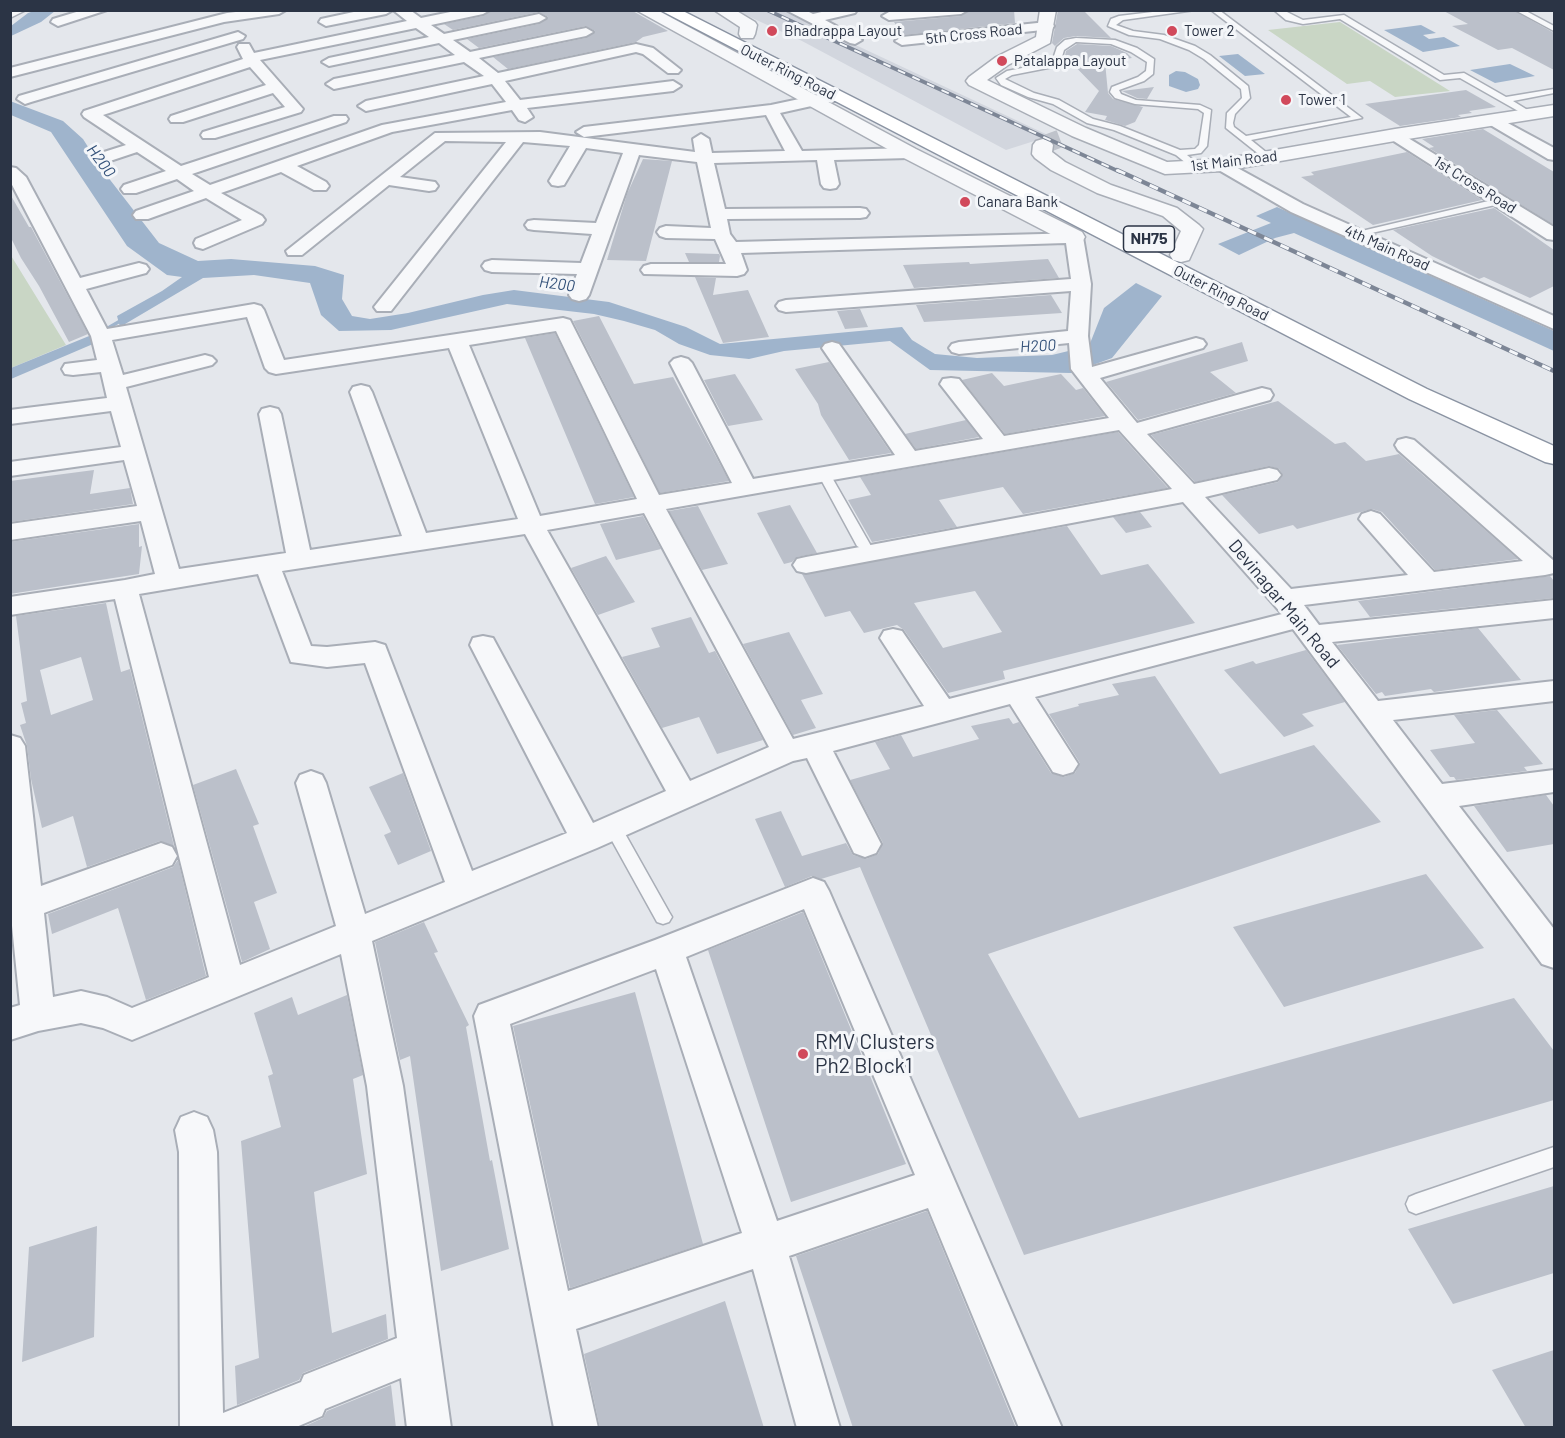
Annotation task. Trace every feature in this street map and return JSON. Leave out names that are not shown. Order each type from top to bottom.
[{"type":"highway","name":"NH75","points":[[668,10],[730,41]]},
{"type":"highway","name":"NH75","points":[[699,10],[730,41]]},
{"type":"highway","name":"Outer Ring Road","points":[[730,41],[826,100],[1409,390],[1554,456]]},
{"type":"highway","name":"Outer Ring Road","points":[[730,41],[849,89],[1399,364],[1554,434]]},
{"type":"street","points":[[10,13],[18,10]]},
{"type":"street","points":[[58,22],[100,10]]},
{"type":"street","points":[[10,73],[227,15],[279,10]]},
{"type":"street","points":[[326,22],[386,10]]},
{"type":"street","points":[[400,10],[496,79],[540,137],[706,158],[909,153]]},
{"type":"street","points":[[203,243],[256,220],[90,114],[252,59],[483,10]]},
{"type":"street","points":[[644,10],[730,41],[749,25],[722,10]]},
{"type":"street","points":[[793,10],[855,40]]},
{"type":"street","points":[[811,19],[849,10]]},
{"type":"street","points":[[889,16],[961,10]]},
{"type":"street","points":[[209,135],[295,109],[252,59],[227,15]]},
{"type":"street","points":[[329,62],[444,40],[539,18]]},
{"type":"street","name":"5th Cross Road","points":[[902,41],[1047,18]]},
{"type":"street","name":"1st Main Road","points":[[1047,18],[1044,39],[975,81],[1071,134],[1165,168],[1223,165],[1395,135],[1554,111]]},
{"type":"street","points":[[334,84],[586,32]]},
{"type":"street","points":[[25,99],[238,36]]},
{"type":"street","points":[[142,215],[388,128],[673,78],[648,51],[639,48],[366,106]]},
{"type":"street","points":[[177,118],[276,87]]},
{"type":"street","points":[[295,251],[441,136],[540,137],[771,110],[826,100],[909,153],[1074,237]]},
{"type":"street","points":[[771,110],[797,157]]},
{"type":"street","points":[[130,189],[340,119]]},
{"type":"street","points":[[651,270],[737,270],[717,214],[696,119]]},
{"type":"street","points":[[1493,120],[1554,155]]},
{"type":"street","name":"1st Cross Road","points":[[1395,135],[1554,235]]},
{"type":"street","points":[[384,307],[518,137]]},
{"type":"street","points":[[558,181],[580,142]]},
{"type":"street","points":[[1043,145],[1042,154],[1058,166],[1104,189],[1170,212],[1192,229],[1182,255]]},
{"type":"street","points":[[110,156],[139,146]]},
{"type":"street","points":[[579,295],[633,149]]},
{"type":"street","points":[[825,156],[830,184]]},
{"type":"street","points":[[282,165],[320,186]]},
{"type":"street","name":"4th Main Road","points":[[1223,165],[1297,207],[1554,323]]},
{"type":"street","points":[[10,172],[17,177],[101,336],[169,579]]},
{"type":"street","points":[[387,180],[429,186]]},
{"type":"street","points":[[717,214],[860,213]]},
{"type":"street","points":[[534,225],[603,229]]},
{"type":"street","points":[[666,232],[725,241],[1074,237]]},
{"type":"street","points":[[1074,237],[1081,284],[1081,356]]},
{"type":"street","points":[[492,266],[587,269]]},
{"type":"street","points":[[74,286],[139,269]]},
{"type":"street","points":[[786,306],[1081,284]]},
{"type":"street","points":[[101,336],[254,310],[276,368],[563,324],[652,505],[786,752]]},
{"type":"street","points":[[457,341],[532,525],[684,797]]},
{"type":"street","points":[[959,348],[1081,356],[1196,344]]},
{"type":"street","points":[[832,348],[909,459]]},
{"type":"street","name":"Devinagar Main Road","points":[[1081,356],[1128,426],[1299,617],[1554,954]]},
{"type":"street","points":[[10,417],[114,384],[205,361]]},
{"type":"street","points":[[681,363],[746,488]]},
{"type":"street","points":[[73,369],[114,384]]},
{"type":"street","points":[[951,384],[998,443]]},
{"type":"street","points":[[361,392],[417,543]]},
{"type":"street","points":[[10,606],[125,589],[169,579],[532,525],[998,443],[1128,426],[1262,394]]},
{"type":"street","points":[[270,414],[300,560]]},
{"type":"street","points":[[10,746],[27,905],[24,1020],[81,1008],[107,1013],[132,1024],[613,828],[786,752],[1429,582],[1545,567],[1406,445]]},
{"type":"street","points":[[10,469],[133,452]]},
{"type":"street","points":[[806,565],[1189,493],[1269,475]]},
{"type":"street","points":[[10,532],[150,512]]},
{"type":"street","points":[[1371,519],[1429,582]]},
{"type":"street","points":[[267,565],[302,655],[327,657],[375,652],[463,889]]},
{"type":"street","points":[[125,589],[228,984]]},
{"type":"street","points":[[1299,617],[1554,609]]},
{"type":"street","points":[[893,638],[942,711]]},
{"type":"street","points":[[483,645],[586,839]]},
{"type":"street","points":[[1371,712],[1554,691]]},
{"type":"street","points":[[1017,692],[1063,764]]},
{"type":"street","points":[[815,744],[866,843]]},
{"type":"street","points":[[1435,797],[1554,781]]},
{"type":"street","points":[[311,783],[354,933],[385,1086],[429,1428]]},
{"type":"street","points":[[27,905],[161,856]]},
{"type":"street","points":[[576,1428],[491,1016],[665,934],[813,891],[1041,1428]]},
{"type":"street","points":[[665,934],[766,1246],[819,1428]]},
{"type":"street","points":[[194,1130],[198,1152],[202,1428]]},
{"type":"street","points":[[553,1317],[938,1186]]},
{"type":"street","points":[[238,1428],[419,1350]]},
{"type":"lane","points":[[1192,10],[1122,18],[1114,21],[1112,26],[1132,33],[1161,37],[1191,48],[1207,57],[1245,88],[1246,98],[1231,113],[1230,128],[1268,157]]},
{"type":"lane","points":[[1214,10],[1358,118],[1244,139]]},
{"type":"lane","points":[[1277,10],[1289,18],[1303,22],[1341,17],[1443,78],[1461,75],[1530,114]]},
{"type":"lane","points":[[1518,10],[1554,29]]},
{"type":"lane","points":[[1179,153],[1198,151],[1203,146],[1208,112],[1200,107],[1135,102],[1118,96],[1114,92],[1115,89],[1141,79],[1149,72],[1151,62],[1134,50],[1112,42],[1076,40],[1068,42],[1060,49],[1058,60],[1050,65],[1010,73],[1000,78],[1004,83],[1031,95],[1056,102],[1090,121],[1117,128],[1179,153],[1196,166]]},
{"type":"lane","points":[[1505,100],[1554,92]]},
{"type":"lane","points":[[1354,234],[1501,201]]},
{"type":"lane","points":[[824,474],[864,546]]},
{"type":"lane","points":[[613,828],[665,934]]},
{"type":"lane","points":[[1416,1204],[1554,1157]]},
{"type":"shaded area","points":[[737,11],[783,11],[1050,136],[1006,150],[802,41]]},
{"type":"green space","points":[[1340,22],[1450,91],[1395,97],[1370,81],[1347,84],[1268,30]]},
{"type":"green space","points":[[10,254],[66,345],[11,368],[10,368]]},
{"type":"water","points":[[37,10],[55,11],[41,22],[11,36],[11,26],[28,13]]},
{"type":"water","points":[[1421,25],[1436,33],[1423,35],[1429,39],[1444,37],[1460,46],[1423,52],[1384,30]]},
{"type":"water","points":[[1238,54],[1265,74],[1245,76],[1219,56]]},
{"type":"water","points":[[1510,64],[1535,76],[1495,83],[1470,70]]},
{"type":"water","points":[[1176,71],[1185,72],[1198,79],[1200,85],[1198,89],[1186,92],[1169,86],[1169,75]]},
{"type":"water","points":[[10,101],[63,121],[83,139],[104,172],[159,243],[198,261],[231,259],[315,266],[344,275],[342,299],[352,316],[370,319],[408,313],[514,290],[609,302],[686,327],[720,344],[902,327],[912,340],[935,354],[977,358],[1052,355],[1089,346],[1104,308],[1136,283],[1162,296],[1112,358],[1071,373],[930,370],[890,341],[784,351],[749,359],[710,355],[679,344],[655,330],[624,321],[594,314],[507,304],[391,330],[339,331],[321,315],[310,283],[254,275],[203,278],[120,327],[117,316],[182,277],[167,275],[127,246],[51,132],[11,115]]},
{"type":"water","points":[[1277,207],[1554,331],[1554,351],[1294,233],[1275,238],[1239,255],[1218,244],[1271,223],[1256,216]]},
{"type":"water","points":[[94,334],[93,344],[11,379],[11,368]]},
{"type":"building","points":[[492,10],[631,10],[668,31],[643,37],[636,42],[508,69],[493,57],[586,38],[595,31],[586,26],[479,48],[467,39],[539,24],[548,17],[539,12],[453,30],[444,24],[483,16]]},
{"type":"building","points":[[970,10],[1014,10],[1015,23],[903,35],[894,22],[961,16]]},
{"type":"building","points":[[1058,10],[1083,10],[1111,38],[1076,36],[1064,38],[1055,46],[1052,43]]},
{"type":"building","points":[[1442,10],[1513,10],[1554,33],[1554,70],[1512,48],[1498,50],[1452,26],[1468,24]]},
{"type":"building","points":[[1077,44],[1111,46],[1127,53],[1132,58],[1105,62],[1108,93],[1113,99],[1143,107],[1135,122],[1125,126],[1105,120],[1107,116],[1085,112],[1099,91],[1065,56],[1066,51]]},
{"type":"building","points":[[1154,87],[1147,99],[1137,98],[1122,91]]},
{"type":"building","points":[[1466,90],[1496,107],[1458,115],[1461,117],[1400,126],[1365,104]]},
{"type":"building","points":[[1483,129],[1554,172],[1554,225],[1429,148],[1434,147],[1422,139]]},
{"type":"building","points":[[1407,152],[1482,200],[1373,225],[1301,177],[1314,175],[1311,172]]},
{"type":"building","points":[[643,159],[672,161],[646,261],[607,260],[627,194]]},
{"type":"building","points":[[10,194],[31,227],[88,334],[69,342],[21,258],[10,236]]},
{"type":"building","points":[[1494,208],[1554,250],[1554,286],[1530,298],[1484,277],[1479,279],[1432,256],[1393,230]]},
{"type":"building","points":[[685,253],[719,254],[719,262],[689,262]]},
{"type":"building","points":[[1048,259],[1059,278],[914,288],[903,265],[969,262],[970,264]]},
{"type":"building","points":[[695,277],[716,278],[713,295],[748,290],[769,337],[723,343]]},
{"type":"building","points":[[1051,295],[1062,313],[924,322],[916,305]]},
{"type":"building","points":[[860,309],[868,327],[845,329],[837,311]]},
{"type":"building","points":[[599,316],[634,384],[673,377],[729,481],[660,493],[573,321]]},
{"type":"building","points":[[555,333],[634,497],[595,504],[525,338]]},
{"type":"building","points":[[1242,342],[1248,361],[1210,372],[1236,393],[1138,420],[1106,382]]},
{"type":"building","points":[[829,362],[891,453],[849,460],[821,415],[818,404],[795,369]]},
{"type":"building","points":[[992,373],[1004,386],[1061,374],[1076,390],[1083,388],[1105,416],[1005,434],[962,380]]},
{"type":"building","points":[[735,374],[763,420],[728,426],[704,380]]},
{"type":"building","points":[[1278,401],[1335,444],[1345,442],[1366,461],[1399,454],[1518,559],[1435,570],[1382,512],[1372,509],[1297,529],[1293,525],[1259,534],[1222,495],[1278,482],[1283,475],[1279,469],[1269,466],[1195,482],[1151,435]]},
{"type":"building","points":[[966,420],[979,437],[916,449],[905,434]]},
{"type":"building","points":[[1118,432],[1168,488],[1023,514],[1003,487],[939,500],[957,527],[872,542],[848,500],[871,495],[860,477]]},
{"type":"building","points":[[94,470],[90,494],[130,488],[133,504],[10,522],[10,481]]},
{"type":"building","points":[[790,505],[817,553],[797,557],[792,562],[784,564],[757,513]]},
{"type":"building","points":[[698,506],[728,564],[702,570],[669,511]]},
{"type":"building","points":[[1140,512],[1152,527],[1126,533],[1113,517]]},
{"type":"building","points":[[643,516],[661,549],[616,560],[600,524]]},
{"type":"building","points":[[139,524],[139,547],[142,546],[139,574],[10,594],[10,542]]},
{"type":"building","points":[[1067,526],[1101,575],[1148,564],[1195,623],[1003,671],[1005,679],[948,693],[904,630],[897,625],[864,633],[850,611],[825,617],[802,574]],"holes":[[[975,591],[1002,632],[943,648],[914,603]]]},
{"type":"building","points":[[606,556],[635,602],[598,615],[571,568]]},
{"type":"building","points":[[1550,576],[1554,581],[1554,598],[1370,617],[1358,601]]},
{"type":"building","points":[[106,603],[121,672],[130,669],[174,846],[160,841],[87,867],[73,816],[42,828],[31,779],[27,746],[20,725],[26,723],[21,703],[27,701],[16,616]],"holes":[[[81,657],[93,700],[51,715],[40,670]]]},
{"type":"building","points":[[691,617],[709,653],[715,651],[763,740],[717,754],[699,717],[662,728],[622,657],[660,647],[651,628]]},
{"type":"building","points":[[1478,628],[1521,680],[1385,696],[1382,692],[1376,694],[1337,645]]},
{"type":"building","points":[[789,632],[823,694],[801,700],[816,728],[793,735],[743,644]]},
{"type":"building","points":[[1306,650],[1345,702],[1302,714],[1314,726],[1284,737],[1224,670],[1253,661],[1256,664]]},
{"type":"building","points":[[1155,676],[1220,774],[1314,745],[1381,822],[988,954],[1079,1118],[1514,998],[1554,1051],[1554,1100],[1024,1255],[860,867],[821,879],[812,876],[785,887],[755,819],[781,811],[802,856],[846,843],[853,855],[866,859],[878,854],[883,843],[850,780],[890,769],[875,742],[901,735],[913,757],[979,739],[971,726],[1009,718],[1013,724],[1019,722],[1051,773],[1064,777],[1075,773],[1080,763],[1049,714],[1079,706],[1078,704],[1119,695],[1112,684]]},
{"type":"building","points":[[1497,710],[1543,764],[1524,767],[1527,771],[1456,780],[1450,777],[1430,750],[1475,743],[1454,715]]},
{"type":"building","points":[[236,769],[259,824],[253,826],[277,893],[254,902],[270,949],[242,962],[193,785]]},
{"type":"building","points":[[403,773],[431,851],[398,865],[384,835],[391,832],[369,787]]},
{"type":"building","points":[[1546,795],[1554,806],[1554,844],[1507,852],[1474,806]]},
{"type":"building","points":[[178,860],[206,976],[146,1000],[118,908],[52,934],[48,914],[173,867]]},
{"type":"building","points":[[1426,874],[1484,948],[1284,1007],[1233,927]]},
{"type":"building","name":"RMV Clusters Ph2 Block1","points":[[803,912],[906,1164],[791,1202],[708,950]]},
{"type":"building","points":[[424,922],[438,952],[434,953],[469,1025],[466,1027],[490,1161],[492,1160],[509,1249],[441,1271],[410,1056],[400,1060],[375,942]]},
{"type":"building","points":[[635,992],[703,1244],[570,1288],[513,1026]]},
{"type":"building","points":[[347,995],[363,1075],[353,1079],[367,1174],[314,1192],[316,1210],[332,1333],[386,1314],[388,1339],[303,1373],[299,1380],[237,1405],[235,1366],[259,1358],[241,1141],[281,1127],[268,1076],[273,1074],[254,1013],[292,997],[298,1015]]},
{"type":"building","points":[[1554,1186],[1554,1273],[1453,1304],[1408,1229]]},
{"type":"building","points":[[927,1211],[1016,1428],[853,1428],[796,1256]]},
{"type":"building","points":[[97,1226],[94,1337],[22,1362],[29,1247]]},
{"type":"building","points":[[725,1301],[764,1428],[600,1428],[584,1354]]},
{"type":"building","points":[[1554,1350],[1554,1428],[1526,1428],[1492,1370]]},
{"type":"building","points":[[391,1385],[396,1428],[301,1428],[323,1418],[327,1411]]},
{"type":"waterway","points":[[99,333],[127,317]]},
{"type":"tunnel","points":[[1043,145],[1064,137]]},
{"type":"railway","points":[[767,10],[1120,172]]},
{"type":"railway","points":[[1117,170],[1554,371]]},
{"type":"place","name":"Bhadrappa Layout","points":[[772,31]]},
{"type":"place","name":"Tower 2","points":[[1172,31]]},
{"type":"place","name":"Patalappa Layout","points":[[1002,61]]},
{"type":"place","name":"Tower 1","points":[[1286,100]]},
{"type":"place","name":"Canara Bank","points":[[965,202]]},
{"type":"place","name":"RMV Clusters Ph2 Block1","points":[[803,1054]]},
{"type":"water label","name":"H200","points":[[101,161]]},
{"type":"water label","name":"H200","points":[[557,284]]},
{"type":"water label","name":"H200","points":[[1038,346]]}]
